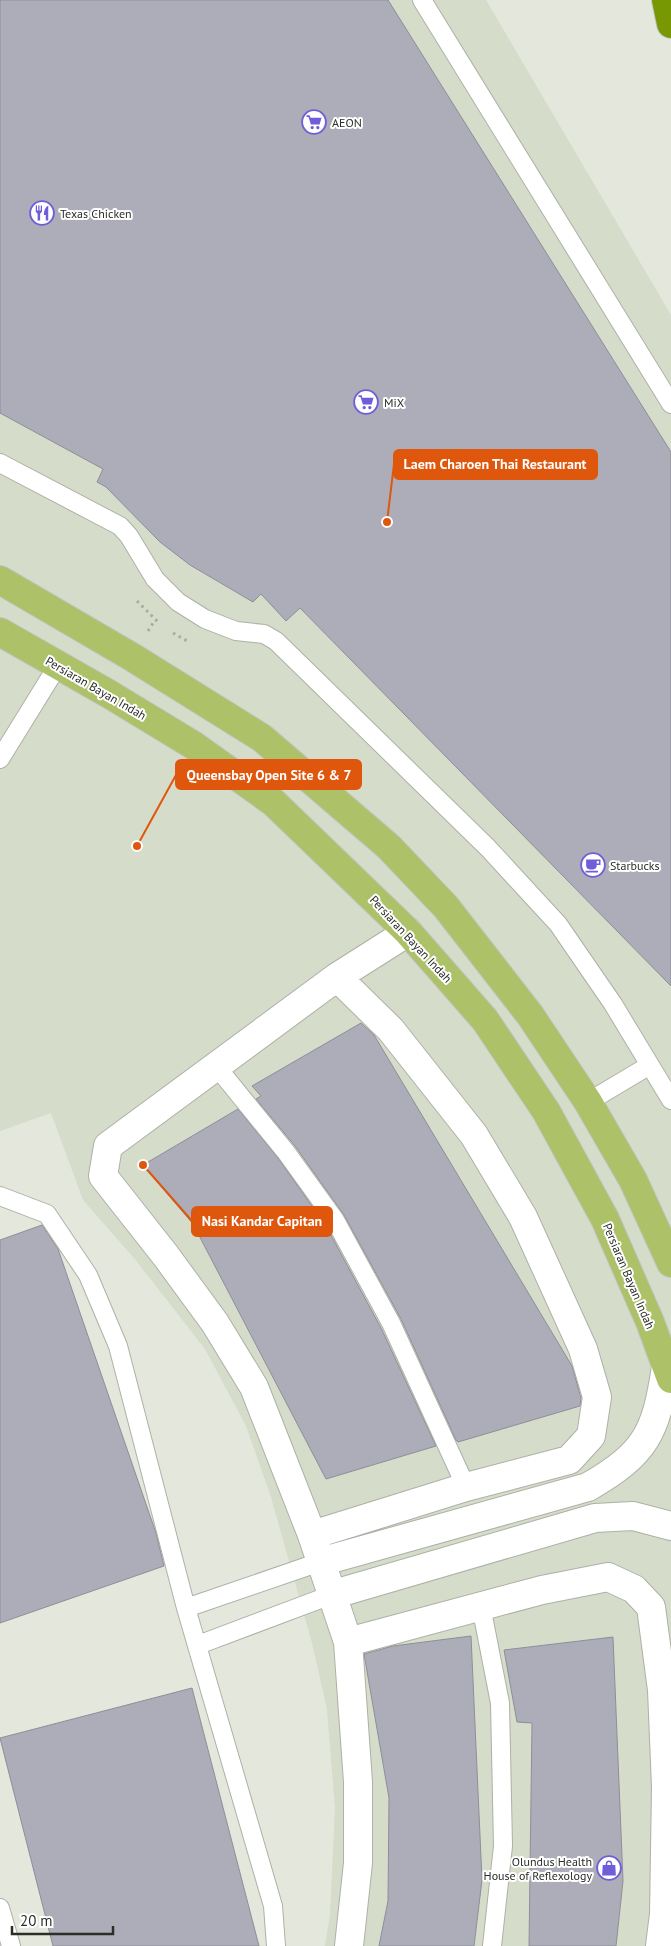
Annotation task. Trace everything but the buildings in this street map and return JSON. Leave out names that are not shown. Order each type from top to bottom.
[{"type":"highway","points":[[666,0],[671,24]]},
{"type":"main road","points":[[0,580],[132,656],[262,738],[389,847],[446,907],[485,954],[530,1015],[588,1102],[633,1180],[671,1263]]},
{"type":"main road","name":"Persiaran Bayan Indah","points":[[0,632],[109,694],[193,745],[273,802],[408,932],[485,1020],[546,1111],[605,1219],[650,1322],[669,1373]]},
{"type":"street","points":[[349,1946],[358,1864],[358,1782],[348,1642],[312,1535],[254,1387],[215,1323],[166,1256],[103,1176],[108,1146],[337,977],[408,932]]},
{"type":"street","points":[[312,1535],[466,1487],[569,1460],[591,1436],[597,1397],[582,1349],[523,1217],[474,1135],[391,1030],[337,977]]},
{"type":"street","points":[[320,1562],[588,1486],[612,1473],[630,1460],[646,1438],[659,1410],[669,1373]]},
{"type":"street","points":[[331,1595],[595,1518],[633,1516],[671,1526]]},
{"type":"street","points":[[348,1642],[542,1590],[608,1577],[634,1589],[651,1607],[662,1690],[666,1787],[664,1914],[660,1946]]},
{"type":"lane","points":[[422,0],[671,404]]},
{"type":"lane","points":[[0,463],[120,526],[129,536],[155,579],[178,602],[205,619],[236,631],[264,634],[276,640],[488,848],[558,924],[613,1004],[671,1100]]},
{"type":"lane","points":[[0,759],[58,665]]},
{"type":"lane","points":[[588,1102],[650,1065]]},
{"type":"lane","points":[[216,1066],[286,1152],[335,1220],[391,1323],[466,1487]]},
{"type":"lane","points":[[0,1196],[46,1214],[88,1275],[118,1346],[186,1608],[273,1906],[276,1946]]},
{"type":"lane","points":[[186,1608],[320,1562]]},
{"type":"lane","points":[[198,1644],[331,1595]]},
{"type":"lane","points":[[481,1606],[500,1703],[503,1846],[492,1946]]},
{"type":"lane","points":[[0,1908],[11,1946]]},
{"type":"shaded area","points":[[0,0],[486,0],[671,315],[671,1946],[325,1946],[330,1915],[335,1808],[327,1709],[312,1643],[271,1497],[246,1426],[205,1349],[134,1258],[83,1200],[51,1113],[0,1131]]},
{"type":"place","name":"AEON","points":[[314,122]]},
{"type":"place","name":"Texas Chicken","points":[[42,213]]},
{"type":"place","name":"MiX","points":[[366,402]]},
{"type":"place","name":"Laem Charoen Thai Restaurant","points":[[387,522]]},
{"type":"place","name":"Queensbay Open Site 6 & 7","points":[[137,846]]},
{"type":"place","name":"Starbucks","points":[[593,865]]},
{"type":"place","name":"Nasi Kandar Capitan","points":[[143,1165]]},
{"type":"place","name":"Olundus Health House of Reflexology","points":[[609,1868]]}]
